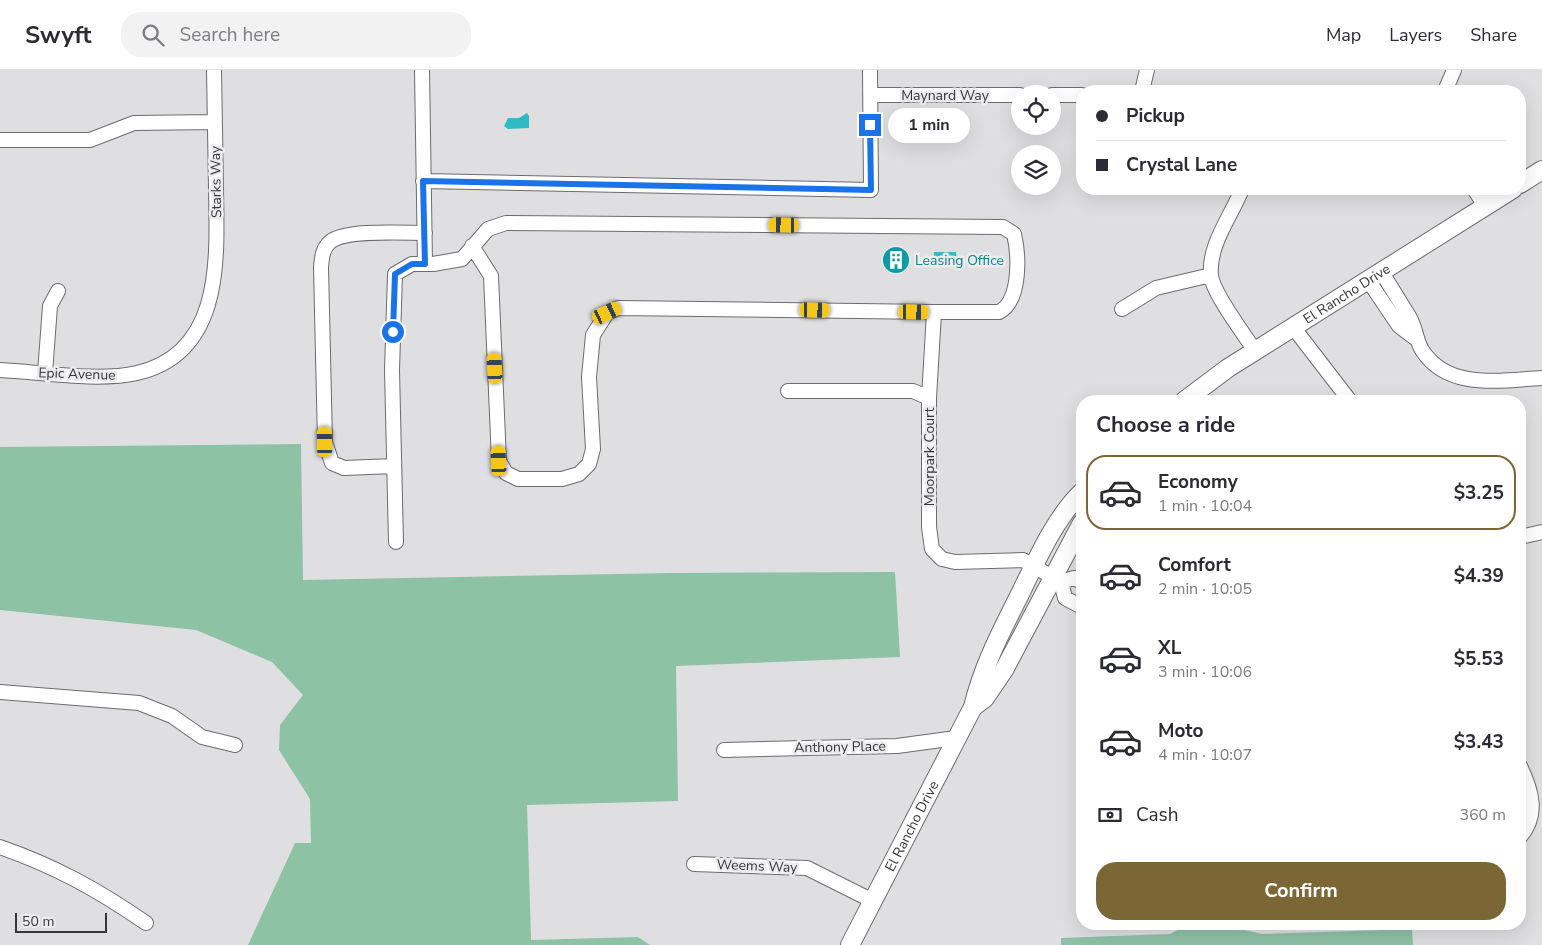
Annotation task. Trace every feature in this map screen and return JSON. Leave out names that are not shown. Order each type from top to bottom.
[{"type":"main road","points":[[1526,180],[1542,170]]},
{"type":"main road","name":"El Rancho Drive","points":[[1193,395],[1255,351],[1502,195]]},
{"type":"main road","name":"El Rancho Drive","points":[[850,945],[972,707],[985,665],[1034,566],[1062,518],[1076,500]]},
{"type":"main road","name":"El Rancho Drive","points":[[972,707],[985,698],[1004,670],[1057,580],[1076,537]]},
{"type":"street","name":"Starks Way","points":[[214,70],[216,243]]},
{"type":"street","points":[[422,70],[425,264]]},
{"type":"street","points":[[423,181],[871,190],[870,70]]},
{"type":"street","points":[[1143,85],[1147,70]]},
{"type":"street","points":[[1448,85],[1454,70]]},
{"type":"street","name":"Maynard Way","points":[[870,95],[1011,95]]},
{"type":"street","points":[[1061,95],[1076,95]]},
{"type":"street","points":[[0,140],[90,140],[127,124],[215,122]]},
{"type":"street","points":[[1239,195],[1216,246],[1211,275],[1223,300],[1255,351]]},
{"type":"street","points":[[1478,195],[1485,206]]},
{"type":"street","points":[[396,542],[392,370],[395,274],[412,264],[462,259],[472,246],[488,229],[506,223],[1003,227],[1014,234],[1018,250],[1014,294],[1006,308],[999,312],[618,308],[607,313],[592,335],[590,377],[592,448],[589,464],[579,474],[562,479],[518,479],[506,473],[499,461],[491,276],[472,246]]},
{"type":"street","points":[[394,466],[344,468],[332,463],[325,442],[321,267],[323,251],[331,241],[347,235],[425,233]]},
{"type":"street","name":"Epic Avenue","points":[[0,370],[122,376],[156,366],[186,344],[205,315],[214,282],[216,243]]},
{"type":"street","points":[[1122,310],[1156,288],[1211,275]]},
{"type":"street","points":[[1375,275],[1414,326],[1416,339],[1434,364],[1457,377],[1478,381],[1542,378]]},
{"type":"street","points":[[45,373],[50,306],[58,291]]},
{"type":"street","points":[[929,398],[934,312]]},
{"type":"street","points":[[1294,327],[1345,395]]},
{"type":"street","name":"Moorpark Court","points":[[788,391],[913,391],[929,398],[929,528],[930,540],[935,554],[948,561],[1023,560],[1057,580]]},
{"type":"street","points":[[1526,536],[1542,532]]},
{"type":"street","points":[[1076,579],[1057,580],[1065,598],[1076,604]]},
{"type":"street","points":[[0,692],[139,703],[172,716],[202,737],[235,745]]},
{"type":"street","name":"Anthony Place","points":[[724,750],[896,746],[956,738]]},
{"type":"street","points":[[1526,778],[1532,812],[1531,822],[1526,829]]},
{"type":"street","points":[[0,847],[72,876],[146,923]]},
{"type":"street","name":"Weems Way","points":[[694,864],[800,866],[813,870],[873,901]]},
{"type":"green space","points":[[301,444],[303,580],[673,573],[895,572],[900,657],[676,666],[678,801],[527,805],[531,940],[638,937],[650,945],[248,945],[295,843],[311,843],[310,799],[279,750],[280,725],[303,695],[272,662],[196,630],[0,610],[0,447]]},
{"type":"green space","points":[[1178,930],[1244,930],[1262,934],[1412,930],[1413,945],[1061,945],[1061,938],[1170,934]]},
{"type":"water","points":[[527,113],[529,116],[529,128],[508,129],[504,126],[508,118],[519,118]]},
{"type":"water","points":[[934,252],[956,252],[957,263],[933,264]]},
{"type":"place","name":"Leasing Office","points":[[896,260]]},
{"type":"route","points":[[393,332],[395,274],[412,264],[425,264],[423,181],[871,190],[870,125]]}]
